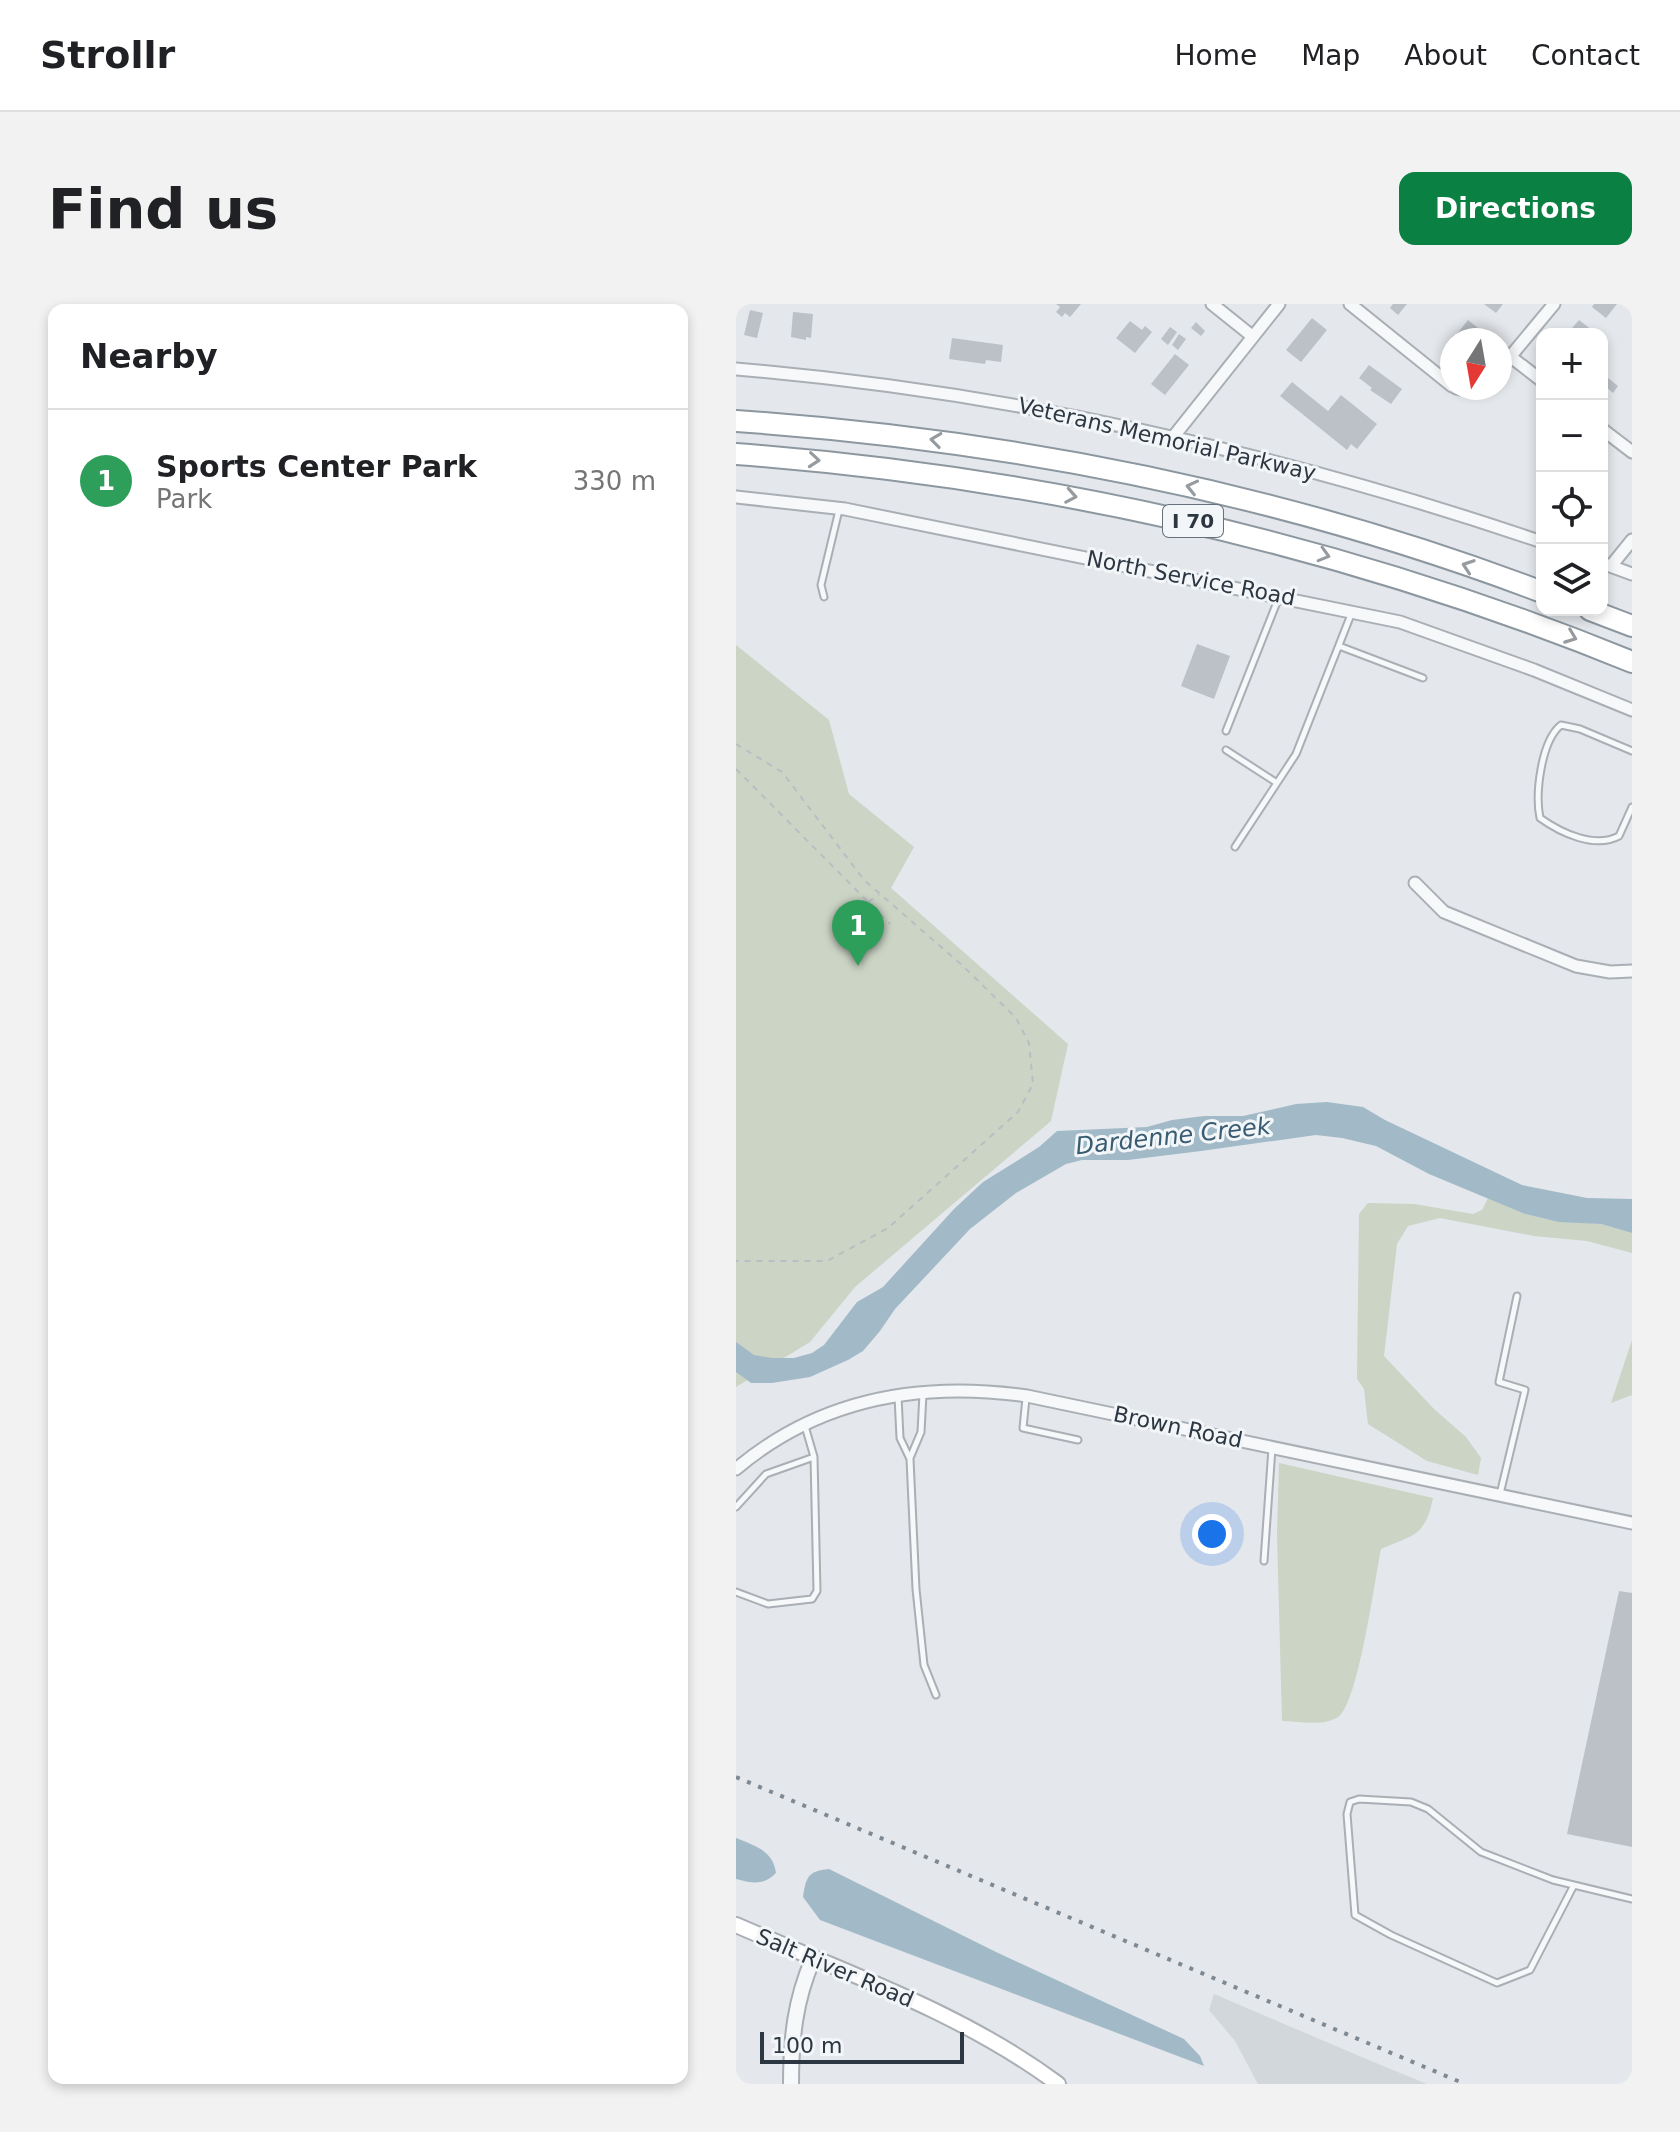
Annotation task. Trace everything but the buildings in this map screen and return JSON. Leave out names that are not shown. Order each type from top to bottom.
[{"type":"highway","name":"I 70","points":[[736,421],[947,442],[1151,478],[1309,516],[1536,590]]},
{"type":"highway","name":"I 70","points":[[736,454],[953,476],[1172,516],[1387,573],[1527,621],[1632,662]]},
{"type":"highway","points":[[1606,616],[1632,626]]},
{"type":"main road","name":"Salt River Road","points":[[736,1925],[974,2029],[1058,2084]]},
{"type":"street","points":[[1212,304],[1252,336]]},
{"type":"street","points":[[1174,436],[1279,304]]},
{"type":"street","points":[[1350,304],[1440,376]]},
{"type":"street","points":[[1512,356],[1554,304]]},
{"type":"street","points":[[1512,358],[1536,376]]},
{"type":"street","name":"Veterans Memorial Parkway","points":[[736,369],[916,388],[1007,402],[1174,436],[1352,482],[1536,540]]},
{"type":"street","points":[[1608,434],[1632,452]]},
{"type":"street","name":"North Service Road","points":[[736,497],[839,509],[1352,611],[1415,627],[1632,710]]},
{"type":"street","points":[[1608,563],[1632,540]]},
{"type":"street","points":[[1608,564],[1632,574]]},
{"type":"street","points":[[1415,883],[1444,912],[1576,966],[1610,972],[1632,971]]},
{"type":"street","name":"Brown Road","points":[[736,1469],[781,1436],[864,1402],[956,1389],[1027,1396],[1632,1523]]},
{"type":"street","points":[[791,2084],[791,2041],[795,2014],[813,1959]]},
{"type":"lane","points":[[824,597],[821,585],[839,509]]},
{"type":"lane","points":[[1226,731],[1280,596]]},
{"type":"lane","points":[[1235,847],[1296,754],[1352,611]]},
{"type":"lane","points":[[1339,646],[1423,678]]},
{"type":"lane","points":[[1632,751],[1580,729],[1561,725],[1552,737],[1538,778],[1537,803],[1540,818],[1550,825],[1605,842],[1619,836],[1632,807]]},
{"type":"lane","points":[[1226,750],[1277,783]]},
{"type":"lane","points":[[1500,1495],[1525,1390],[1499,1382],[1517,1296]]},
{"type":"lane","points":[[910,1459],[921,1432],[923,1392]]},
{"type":"lane","points":[[898,1395],[900,1438],[910,1459],[916,1589],[924,1665],[936,1695]]},
{"type":"lane","points":[[1027,1396],[1023,1428],[1078,1440]]},
{"type":"lane","points":[[736,1592],[768,1604],[812,1599],[817,1591],[814,1457],[805,1425]]},
{"type":"lane","points":[[1264,1561],[1272,1447]]},
{"type":"lane","points":[[736,1507],[766,1474],[814,1457]]},
{"type":"lane","points":[[1574,1885],[1530,1970],[1497,1983],[1391,1935],[1355,1915],[1347,1814],[1350,1802],[1359,1799],[1411,1802],[1428,1809],[1481,1852],[1553,1880],[1574,1885],[1599,1891],[1632,1899]]},
{"type":"path","points":[[736,744],[782,772],[864,880],[963,966],[1016,1018],[1029,1043],[1033,1084],[1018,1112],[888,1228],[827,1261],[737,1261],[736,1268]]},
{"type":"path","points":[[736,769],[890,924]]},
{"type":"path","points":[[868,902],[880,894]]},
{"type":"shaded area","points":[[1214,1994],[1427,2084],[1258,2084],[1235,2041],[1209,2010]]},
{"type":"green space","points":[[736,645],[829,720],[849,794],[914,847],[891,888],[1068,1044],[1051,1121],[855,1287],[810,1342],[736,1387]]},
{"type":"green space","points":[[1488,1198],[1525,1214],[1601,1224],[1632,1233],[1632,1253],[1587,1241],[1534,1236],[1440,1218],[1408,1226],[1397,1244],[1384,1356],[1434,1409],[1466,1437],[1481,1458],[1478,1475],[1427,1461],[1368,1424],[1364,1389],[1357,1379],[1359,1214],[1368,1203],[1414,1204],[1473,1214],[1482,1210]]},
{"type":"green space","points":[[1632,1340],[1632,1395],[1611,1403]]},
{"type":"green space","points":[[1279,1463],[1433,1498],[1426,1520],[1416,1533],[1381,1549],[1365,1639],[1352,1690],[1338,1717],[1325,1722],[1282,1721],[1277,1534]]},
{"type":"water","name":"Dardenne Creek","points":[[1327,1102],[1363,1107],[1522,1185],[1587,1198],[1632,1199],[1632,1233],[1601,1224],[1559,1222],[1525,1214],[1429,1174],[1376,1146],[1342,1138],[1316,1135],[1128,1160],[1082,1160],[1066,1164],[1016,1193],[970,1229],[895,1309],[863,1351],[810,1377],[751,1383],[736,1372],[736,1342],[754,1355],[772,1358],[794,1358],[812,1353],[824,1345],[857,1302],[883,1287],[983,1182],[1039,1147],[1057,1131],[1147,1127],[1172,1120],[1243,1116],[1296,1104]]},
{"type":"water","points":[[736,1838],[767,1854],[776,1873],[767,1880],[757,1882],[736,1879]]},
{"type":"water","points":[[829,1869],[996,1952],[1184,2039],[1200,2056],[1204,2066],[820,1920],[803,1897],[804,1890],[812,1873]]},
{"type":"railway","points":[[736,1777],[1465,2084]]},
{"type":"place","name":"Sports Center Park","points":[[858,966]]}]
